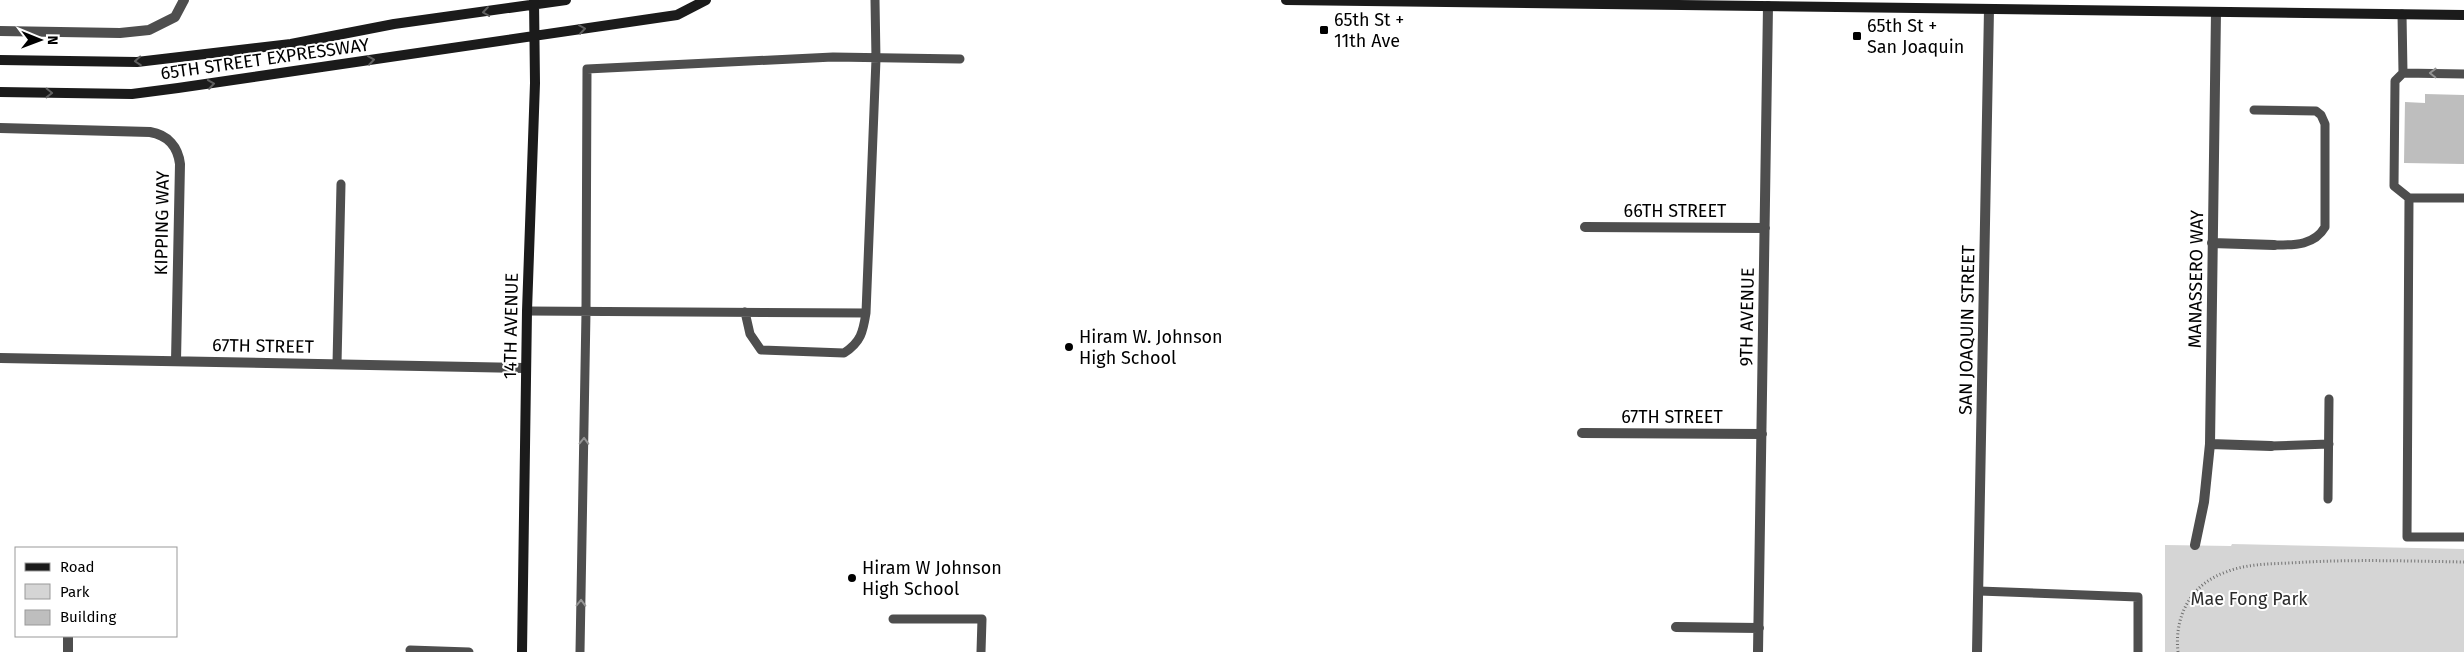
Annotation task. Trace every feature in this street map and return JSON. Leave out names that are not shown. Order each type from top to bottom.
[{"type":"main road","name":"65TH STREET EXPRESSWAY","points":[[0,60],[137,62],[291,44],[394,24],[534,2],[566,0]]},
{"type":"main road","name":"65TH STREET EXPRESSWAY","points":[[0,92],[132,94],[677,15],[706,0]]},
{"type":"main road","points":[[1286,0],[1989,9],[2068,5],[2216,12],[2464,14]]},
{"type":"main road","name":"14TH AVENUE","points":[[522,652],[527,312],[535,83],[534,2]]},
{"type":"street","points":[[0,31],[120,33],[149,30],[175,17],[184,0]]},
{"type":"street","name":"9TH AVENUE","points":[[1758,652],[1768,6]]},
{"type":"street","name":"SAN JOAQUIN STREET","points":[[1977,652],[1989,9]]},
{"type":"street","name":"MANASSERO WAY","points":[[2195,545],[2204,502],[2210,444],[2216,12]]},
{"type":"street","name":"KIPPING WAY","points":[[0,128],[150,132],[168,139],[174,147],[180,164],[176,361]]},
{"type":"street","name":"66TH STREET","points":[[1585,227],[1765,228]]},
{"type":"street","points":[[2212,243],[2274,245]]},
{"type":"street","name":"67TH STREET","points":[[0,358],[526,368]]},
{"type":"street","name":"67TH STREET","points":[[1582,433],[1762,434]]},
{"type":"street","points":[[2210,444],[2271,446]]},
{"type":"street","points":[[1676,627],[1759,628]]},
{"type":"street","points":[[68,637],[68,652]]},
{"type":"lane","points":[[745,312],[750,334],[761,350],[844,353],[855,346],[862,336],[866,313],[876,59],[875,0]]},
{"type":"lane","points":[[2402,14],[2403,73]]},
{"type":"lane","points":[[580,652],[586,312],[587,69],[833,57],[960,59]]},
{"type":"lane","points":[[2464,74],[2403,73],[2395,81],[2394,186],[2409,198],[2464,198]]},
{"type":"lane","points":[[2254,110],[2316,111],[2321,115],[2325,124],[2325,227],[2320,236],[2310,241],[2296,245],[2274,245]]},
{"type":"lane","points":[[337,364],[341,184]]},
{"type":"lane","points":[[2409,198],[2407,537],[2464,538]]},
{"type":"lane","points":[[527,312],[866,313]]},
{"type":"lane","points":[[2328,499],[2329,399]]},
{"type":"lane","points":[[2271,446],[2329,444]]},
{"type":"lane","points":[[1979,592],[2138,597],[2138,652]]},
{"type":"lane","points":[[893,619],[982,619],[981,652]]},
{"type":"lane","points":[[410,650],[469,652]]},
{"type":"path","points":[[2178,652],[2177,628],[2188,600],[2201,586],[2225,572],[2262,564],[2337,560],[2464,562]]},
{"type":"green space","name":"Mae Fong Park","points":[[2232,544],[2464,549],[2464,652],[2165,652],[2165,545],[2231,546]]},
{"type":"building","points":[[2425,94],[2464,95],[2464,164],[2404,163],[2405,102],[2425,103]]},
{"type":"place","name":"65th St + 11th Ave","points":[[1324,30]]},
{"type":"place","name":"65th St + San Joaquin","points":[[1857,36]]},
{"type":"place","name":"Hiram W. Johnson High School","points":[[1069,347]]},
{"type":"place","name":"Hiram W Johnson High School","points":[[852,578]]}]
